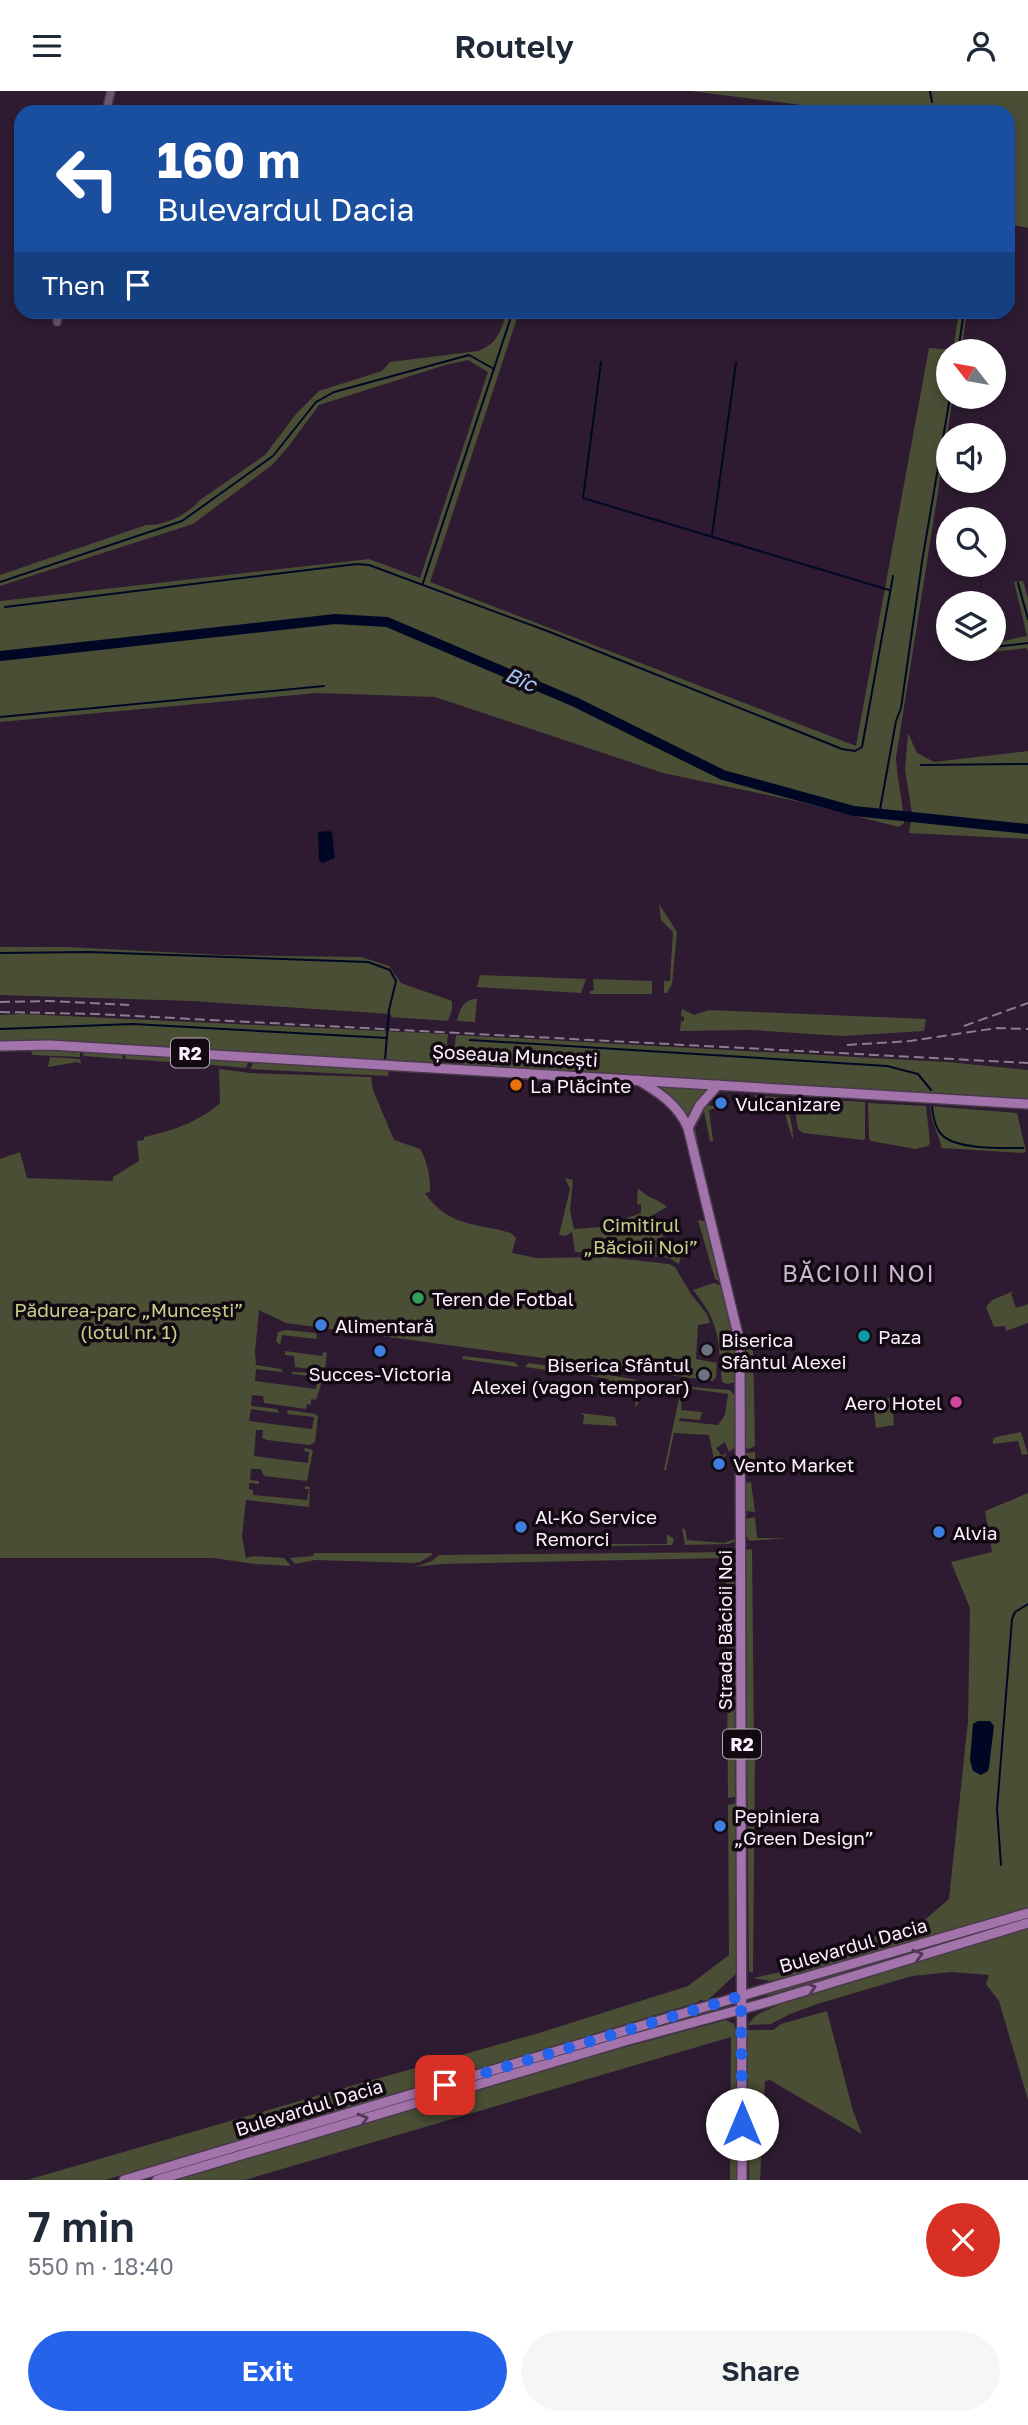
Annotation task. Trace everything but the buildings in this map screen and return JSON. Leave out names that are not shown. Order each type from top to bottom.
[{"type":"main road","name":"Șoseaua Muncești","points":[[0,1046],[50,1045],[1028,1104]]},
{"type":"main road","name":"Strada Băcioii Noi","points":[[638,1080],[656,1090],[676,1107],[688,1129],[740,1343],[742,2180]]},
{"type":"main road","points":[[688,1129],[700,1105],[718,1085]]},
{"type":"main road","name":"Bulevardul Dacia","points":[[124,2180],[1028,1913]]},
{"type":"main road","name":"Bulevardul Dacia","points":[[157,2180],[1028,1923]]},
{"type":"green space","points":[[690,91],[1028,91],[1028,228],[1015,225],[1015,105],[801,105]]},
{"type":"green space","points":[[504,319],[517,319],[430,582],[856,746],[929,348],[936,349],[936,409],[951,409],[949,423],[936,423],[938,493],[896,758],[904,823],[899,827],[796,801],[663,773],[435,697],[317,693],[0,722],[0,601],[369,559],[420,578],[488,372],[468,360],[319,405],[272,465],[193,524],[0,586],[0,575],[183,514],[265,455],[296,414],[319,391],[382,371],[390,362],[478,351],[494,340]]},
{"type":"green space","points":[[958,319],[966,319],[963,339],[955,339]]},
{"type":"green space","points":[[1023,581],[1028,598],[1028,652],[1027,648],[1006,651],[1006,640],[1027,636],[1014,582]]},
{"type":"green space","points":[[908,733],[917,753],[934,762],[1028,751],[1028,839],[909,833],[912,813],[905,770]]},
{"type":"green space","points":[[659,904],[677,932],[672,984],[667,993],[664,993],[664,981],[670,981],[673,932],[661,920]]},
{"type":"green space","points":[[0,947],[361,957],[389,966],[401,983],[452,1001],[452,1009],[448,1021],[391,1017],[391,1014],[192,1001],[0,995]]},
{"type":"green space","points":[[480,975],[586,979],[581,993],[477,987]]},
{"type":"green space","points":[[593,979],[652,981],[652,994],[590,994],[590,991],[594,990]]},
{"type":"green space","points":[[477,999],[475,1022],[457,1021],[465,1003]]},
{"type":"green space","points":[[682,1009],[694,1015],[709,1010],[926,1019],[924,1031],[842,1036],[751,1030],[680,1031],[681,1021],[684,1021],[681,1016]]},
{"type":"green space","points":[[0,1015],[448,1034],[446,1058],[440,1063],[43,1040],[0,1042]]},
{"type":"green space","points":[[456,1035],[947,1062],[1028,1070],[1028,1099],[457,1064],[454,1053]]},
{"type":"green space","points":[[31,1049],[80,1050],[80,1057],[32,1055]]},
{"type":"green space","points":[[84,1050],[121,1053],[123,1059],[83,1056]]},
{"type":"green space","points":[[124,1053],[181,1057],[185,1063],[126,1059]]},
{"type":"green space","points":[[50,1057],[80,1059],[81,1064],[77,1062],[48,1067]]},
{"type":"green space","points":[[192,1058],[249,1060],[246,1068],[190,1063]]},
{"type":"green space","points":[[254,1062],[389,1069],[388,1076],[250,1069]]},
{"type":"green space","name":"Pădurea-parc „Muncești” (lotul nr. 1)","points":[[219,1069],[250,1073],[371,1077],[373,1090],[394,1140],[420,1149],[427,1164],[430,1181],[430,1192],[425,1193],[443,1212],[464,1222],[511,1233],[516,1238],[512,1253],[537,1258],[605,1257],[669,1264],[675,1267],[707,1314],[710,1323],[698,1325],[696,1359],[717,1363],[716,1377],[713,1381],[286,1323],[259,1310],[256,1365],[281,1369],[283,1372],[256,1369],[255,1381],[316,1389],[318,1377],[292,1372],[317,1373],[323,1378],[316,1400],[311,1399],[311,1405],[307,1404],[306,1409],[264,1403],[263,1396],[252,1395],[251,1406],[277,1409],[279,1413],[251,1409],[249,1421],[312,1429],[314,1417],[287,1414],[288,1410],[318,1416],[315,1442],[310,1445],[267,1440],[262,1438],[263,1430],[256,1430],[254,1456],[308,1463],[309,1452],[304,1451],[305,1448],[313,1450],[307,1481],[264,1476],[261,1469],[251,1469],[250,1480],[259,1481],[259,1484],[249,1483],[253,1495],[307,1500],[309,1489],[305,1489],[305,1486],[310,1487],[309,1507],[246,1500],[242,1536],[246,1558],[284,1558],[291,1566],[213,1558],[0,1558],[0,1159],[20,1152],[27,1178],[113,1181],[113,1177],[139,1161],[137,1141],[194,1120],[220,1103]]},
{"type":"green space","points":[[660,1085],[708,1090],[688,1115],[659,1088]]},
{"type":"green space","points":[[755,1095],[787,1098],[793,1140],[784,1105],[755,1102]]},
{"type":"green space","points":[[793,1098],[865,1102],[865,1139],[803,1133],[798,1129]]},
{"type":"green space","points":[[868,1103],[926,1106],[930,1143],[928,1146],[915,1149],[871,1141]]},
{"type":"green space","points":[[707,1105],[716,1106],[709,1110],[713,1141],[710,1141],[704,1111],[695,1128],[708,1192],[693,1131],[693,1125]]},
{"type":"green space","points":[[930,1106],[1017,1113],[1026,1151],[942,1148]]},
{"type":"green space","name":"Cimitirul „Băcioii Noi”","points":[[565,1178],[573,1180],[570,1211],[574,1229],[601,1227],[641,1213],[641,1205],[637,1204],[638,1188],[664,1204],[667,1207],[653,1215],[668,1248],[684,1245],[679,1264],[669,1258],[575,1252],[572,1232],[565,1236],[559,1235],[570,1189]]},
{"type":"green space","points":[[698,1220],[705,1221],[720,1282],[715,1279]]},
{"type":"green space","points":[[714,1283],[722,1286],[735,1335],[736,1382],[727,1384],[722,1382],[713,1323],[693,1290]]},
{"type":"green space","points":[[1014,1291],[1011,1294],[1016,1308],[1028,1304],[1028,1323],[1006,1331],[1005,1326],[994,1327],[986,1307],[992,1300]]},
{"type":"green space","points":[[287,1330],[316,1333],[317,1337],[282,1335],[280,1345],[276,1341],[278,1332]]},
{"type":"green space","points":[[753,1344],[755,1446],[749,1449],[746,1448],[745,1439],[745,1346]]},
{"type":"green space","points":[[285,1351],[322,1356],[323,1352],[327,1353],[325,1368],[319,1370],[295,1367],[294,1356],[285,1355]]},
{"type":"green space","points":[[463,1356],[514,1362],[519,1367],[462,1359]]},
{"type":"green space","points":[[528,1363],[578,1370],[581,1375],[525,1367]]},
{"type":"green space","points":[[586,1371],[638,1380],[638,1404],[635,1407],[637,1393],[608,1389],[609,1379],[583,1375]]},
{"type":"green space","points":[[682,1384],[681,1410],[702,1412],[700,1420],[680,1418],[679,1421],[718,1425],[725,1415],[728,1394],[692,1387],[730,1390],[737,1398],[738,1445],[729,1452],[725,1442],[716,1448],[722,1456],[726,1455],[721,1461],[714,1460],[709,1435],[674,1433],[664,1470]]},
{"type":"green space","points":[[892,1398],[894,1425],[876,1428],[872,1399]]},
{"type":"green space","points":[[580,1413],[615,1417],[617,1426],[583,1424],[584,1415]]},
{"type":"green space","points":[[1021,1432],[1028,1454],[1022,1455],[1018,1441],[993,1444],[996,1437]]},
{"type":"green space","points":[[755,1452],[756,1475],[746,1475],[746,1453]]},
{"type":"green space","points":[[735,1481],[736,1541],[729,1544],[685,1545],[682,1528],[685,1529],[687,1540],[724,1543],[735,1539]]},
{"type":"green space","points":[[751,1482],[755,1512],[746,1511],[745,1483]]},
{"type":"green space","points":[[1028,1493],[1028,1909],[842,1964],[770,1981],[753,1978],[781,1972],[814,1954],[901,1929],[927,1918],[949,1899],[968,1721],[970,1608],[951,1562],[992,1552],[985,1511]]},
{"type":"green space","points":[[755,1517],[757,1538],[787,1538],[749,1541],[746,1535],[746,1519]]},
{"type":"green space","points":[[667,1534],[674,1539],[672,1545],[600,1544],[667,1544]]},
{"type":"green space","points":[[752,1549],[754,1746],[747,1747],[746,1550]]},
{"type":"green space","points":[[734,1552],[735,1797],[728,1798],[726,1558],[440,1564],[415,1567],[432,1561],[439,1555]]},
{"type":"green space","points":[[314,1553],[432,1555],[412,1563],[315,1560],[295,1564],[290,1558],[313,1556]]},
{"type":"green space","points":[[755,1753],[753,1973],[749,1971],[747,1754]]},
{"type":"green space","points":[[737,1803],[737,1973],[708,2000],[702,1999],[519,2059],[105,2180],[27,2180],[539,2033],[688,1986],[729,1955],[728,1805]]},
{"type":"green space","points":[[1028,1916],[1028,1919],[768,1996],[767,1994]]},
{"type":"green space","points":[[1028,1927],[1028,2100],[999,2001],[986,1984],[989,1975],[951,1972],[912,1976],[817,2004],[771,2024],[748,2025],[759,2014],[779,2004]]},
{"type":"green space","points":[[712,2010],[713,2012],[146,2180],[135,2180]]},
{"type":"green space","points":[[827,2011],[853,2111],[862,2134],[770,2080],[765,2081],[760,2180],[749,2180],[747,2030],[773,2030],[781,2024]]},
{"type":"green space","points":[[726,2020],[734,2024],[739,2041],[738,2180],[730,2180],[731,2037],[245,2180],[176,2180],[593,2056]]},
{"type":"water","points":[[318,832],[332,832],[335,858],[322,863],[319,860]]},
{"type":"water","points":[[990,1721],[994,1726],[988,1771],[981,1775],[973,1771],[970,1760],[973,1724]]},
{"type":"waterway","points":[[930,91],[932,102]]},
{"type":"waterway","points":[[423,583],[510,319]]},
{"type":"waterway","points":[[960,339],[963,319]]},
{"type":"waterway","points":[[0,582],[182,521],[273,456],[316,402],[334,392],[469,355],[494,369]]},
{"type":"waterway","points":[[601,362],[583,498],[889,590]]},
{"type":"waterway","points":[[712,535],[736,363]]},
{"type":"waterway","points":[[879,815],[896,721],[901,708],[948,409]]},
{"type":"waterway","points":[[5,607],[357,564],[369,565],[550,632],[842,749],[855,751],[862,747],[893,576]]},
{"type":"waterway","points":[[1018,583],[1028,619]]},
{"type":"waterway","name":"Bîc","points":[[0,656],[335,619],[387,622],[575,702],[723,775],[854,811],[1028,829]]},
{"type":"waterway","points":[[1006,646],[1028,643]]},
{"type":"waterway","points":[[0,717],[324,686]]},
{"type":"waterway","points":[[921,765],[1028,764]]},
{"type":"waterway","points":[[0,953],[89,952],[368,962],[390,970],[396,981],[389,1010],[385,1060]]},
{"type":"waterway","points":[[0,1029],[133,1024],[387,1038]]},
{"type":"waterway","points":[[470,1040],[887,1066],[918,1074],[931,1090]]},
{"type":"waterway","points":[[932,1107],[937,1128],[948,1139],[979,1147],[1023,1148]]},
{"type":"waterway","points":[[1001,1865],[997,1809],[1012,1619],[1015,1612],[1028,1604]]},
{"type":"railway","points":[[0,1002],[50,1001],[129,1005]]},
{"type":"railway","points":[[964,1026],[1028,1003]]},
{"type":"railway","points":[[0,1012],[97,1014],[1028,1063]]},
{"type":"railway","points":[[847,1045],[910,1041],[997,1028],[1028,1029]]},
{"type":"place","name":"La Plăcinte","points":[[516,1085]]},
{"type":"place","name":"Vulcanizare","points":[[721,1103]]},
{"type":"place","name":"Teren de Fotbal","points":[[418,1298]]},
{"type":"place","name":"Alimentară","points":[[321,1325]]},
{"type":"place","name":"Paza","points":[[864,1336]]},
{"type":"place","name":"Biserica Sfântul Alexei","points":[[707,1350]]},
{"type":"place","name":"Succes-Victoria","points":[[380,1351]]},
{"type":"place","name":"Biserica Sfântul Alexei (vagon temporar)","points":[[704,1375]]},
{"type":"place","name":"Aero Hotel","points":[[956,1402]]},
{"type":"place","name":"Vento Market","points":[[719,1464]]},
{"type":"place","name":"Al-Ko Service Remorci","points":[[521,1527]]},
{"type":"place","name":"Alvia","points":[[939,1532]]},
{"type":"place","name":"Pepiniera „Green Design”","points":[[720,1826]]},
{"type":"district","name":"BĂCIOII NOI","points":[[859,1273]]},
{"type":"route","points":[[445,2085],[741,1996],[742,2124]]}]
